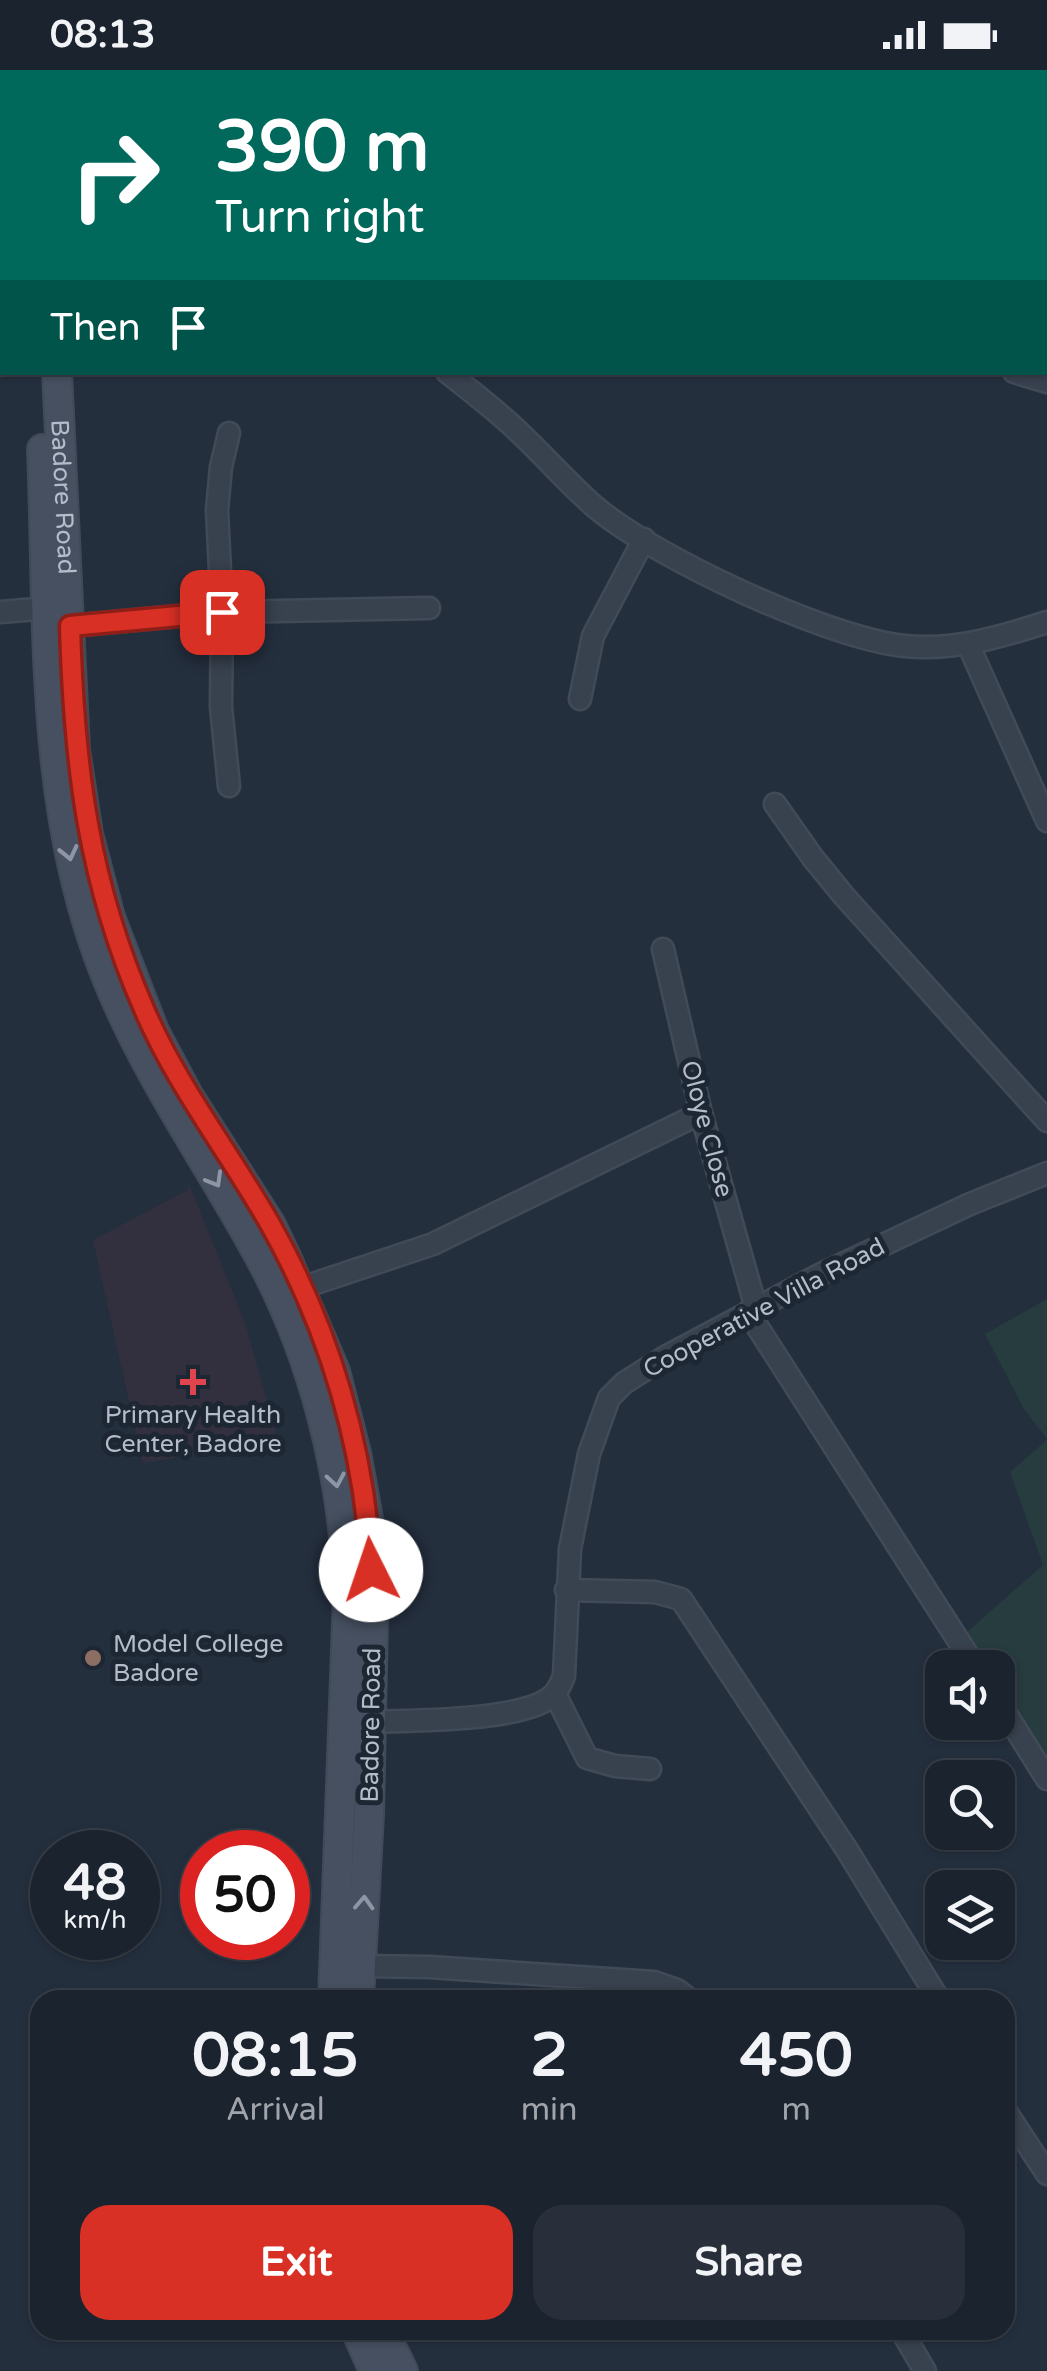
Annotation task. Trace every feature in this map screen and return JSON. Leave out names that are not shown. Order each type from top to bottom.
[{"type":"main road","name":"Badore Road","points":[[38,375],[75,750],[82,804],[106,900],[126,964],[162,1046],[188,1095],[271,1226],[300,1288],[335,1371],[352,1435],[368,1524],[359,1571],[346,1708],[333,1990]]},
{"type":"main road","name":"Badore Road","points":[[57,375],[57,788],[70,856],[89,929],[107,978],[149,1068],[256,1250],[291,1327],[332,1458],[359,1571],[370,1722],[360,1990]]},
{"type":"main road","points":[[360,2340],[374,2371]]},
{"type":"main road","points":[[388,2340],[403,2371]]},
{"type":"street","points":[[451,375],[520,432],[594,506],[644,539],[756,598],[880,643],[908,647],[968,644],[1047,622]]},
{"type":"street","points":[[229,433],[221,466],[218,510],[221,707],[229,786]]},
{"type":"street","points":[[580,699],[592,636],[644,539]]},
{"type":"street","points":[[0,612],[59,617],[429,608]]},
{"type":"street","points":[[968,644],[1047,821]]},
{"type":"street","points":[[775,804],[844,896],[1047,1121]]},
{"type":"street","name":"Oloye Close","points":[[664,949],[752,1310],[965,1650]]},
{"type":"street","points":[[300,1288],[433,1244],[702,1114]]},
{"type":"street","name":"Cooperative Villa Road","points":[[554,1694],[564,1676],[567,1658],[570,1548],[585,1470],[609,1398],[624,1383],[666,1357],[752,1310],[954,1212],[1047,1173]]},
{"type":"street","points":[[566,1590],[655,1592],[682,1600],[837,1834],[933,1990]]},
{"type":"street","points":[[370,1722],[492,1715],[536,1706],[554,1694],[587,1758],[615,1766],[650,1769]]},
{"type":"street","points":[[1015,1728],[1047,1779]]},
{"type":"street","points":[[361,1966],[428,1966],[654,1982],[677,1990]]},
{"type":"street","points":[[1015,2125],[1047,2174]]},
{"type":"street","points":[[907,2340],[925,2371]]},
{"type":"shaded area","name":"Primary Health Center, Badore","points":[[189,1184],[245,1323],[278,1441],[143,1463],[93,1240],[188,1190]]},
{"type":"green space","points":[[1047,1299],[1047,1439],[1024,1409],[985,1334]]},
{"type":"green space","points":[[1047,1440],[1047,1776],[1015,1726],[1015,1650],[966,1650],[959,1639],[1043,1565],[1010,1472]]},
{"type":"place","name":"Primary Health Center, Badore","points":[[193,1382]]},
{"type":"place","name":"Model College Badore","points":[[93,1658]]},
{"type":"route","points":[[222,612],[70,626],[75,750],[82,804],[110,917],[144,1009],[188,1095],[271,1226],[335,1371],[356,1453],[371,1570]]}]
